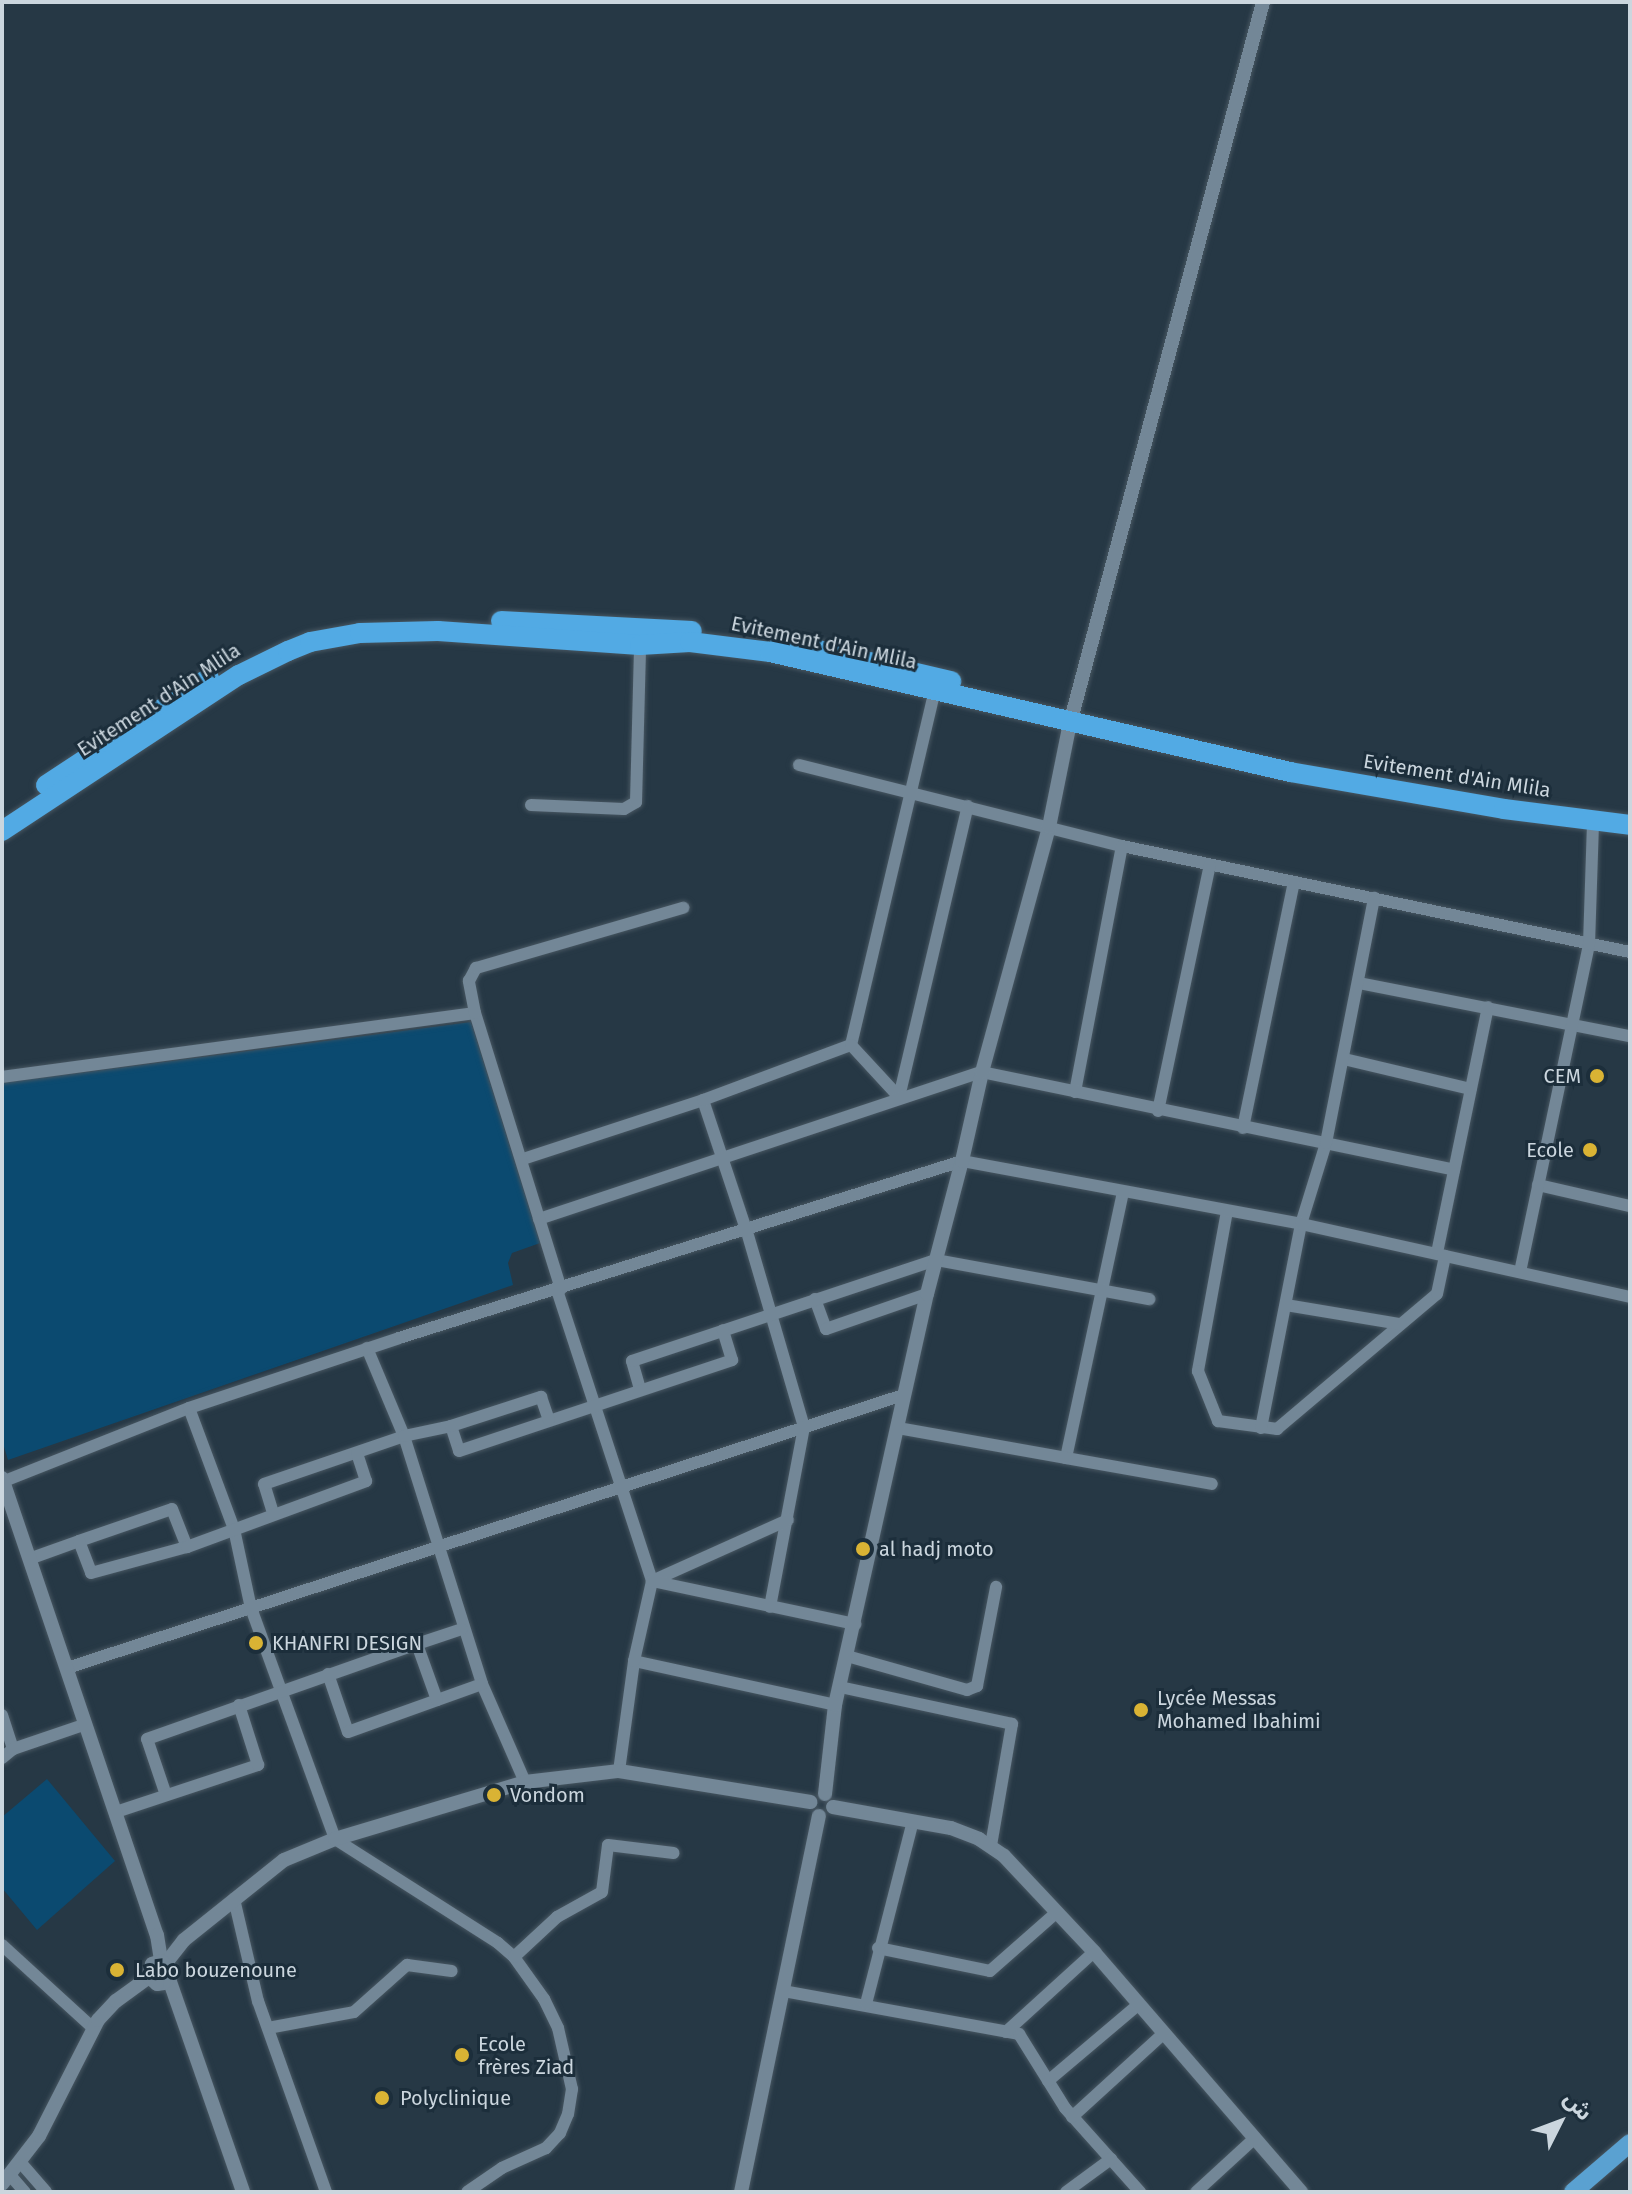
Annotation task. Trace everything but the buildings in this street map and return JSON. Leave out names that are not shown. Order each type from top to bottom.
[{"type":"highway","name":"Evitement d'Ain Mlila","points":[[2,815],[241,658],[305,630],[340,622],[435,618],[733,634],[823,649],[1072,718],[1382,789],[1630,825]]},
{"type":"highway","name":"Evitement d'Ain Mlila","points":[[2,831],[239,675],[310,642],[360,633],[438,631],[640,645],[690,642],[735,647],[935,691],[1363,774],[1489,795],[1630,811]]},
{"type":"main road","points":[[1573,2192],[1630,2143]]},
{"type":"street","points":[[819,1816],[829,1814],[835,1705],[927,1294],[982,1072],[1049,827],[1072,718],[1263,2]]},
{"type":"street","points":[[531,805],[624,809],[636,802],[640,645]]},
{"type":"street","points":[[851,1045],[935,691]]},
{"type":"street","points":[[799,765],[1122,846],[1630,952]]},
{"type":"street","points":[[899,1097],[968,806]]},
{"type":"street","points":[[1520,1272],[1589,944],[1593,821]]},
{"type":"street","points":[[1075,1092],[1122,846]]},
{"type":"street","points":[[1158,1111],[1210,865]]},
{"type":"street","points":[[1243,1128],[1294,882]]},
{"type":"street","points":[[1261,1428],[1301,1224],[1326,1143],[1344,1059],[1374,898]]},
{"type":"street","points":[[619,1771],[634,1661],[652,1581],[593,1405],[523,1159],[475,1013],[469,981],[476,968],[683,908]]},
{"type":"street","points":[[1359,983],[1630,1036]]},
{"type":"street","points":[[1227,1211],[1198,1371],[1218,1421],[1277,1429],[1437,1294],[1454,1170],[1488,1007]]},
{"type":"street","points":[[2,1077],[475,1013]]},
{"type":"street","points":[[851,1045],[899,1097]]},
{"type":"street","points":[[523,1159],[703,1100],[851,1045]]},
{"type":"street","points":[[1344,1059],[1471,1089]]},
{"type":"street","points":[[539,1219],[721,1161],[899,1097],[982,1072],[1158,1111],[1454,1170]]},
{"type":"street","points":[[703,1100],[747,1232],[804,1427],[770,1607]]},
{"type":"street","points":[[243,2192],[169,1979],[171,1971],[163,1962],[116,1812],[2,1480],[189,1408],[367,1348],[747,1232],[962,1161],[1301,1224],[1630,1297]]},
{"type":"street","points":[[1538,1185],[1630,1206]]},
{"type":"street","points":[[1066,1458],[1123,1192]]},
{"type":"street","points":[[640,1389],[632,1361],[936,1260],[1149,1299]]},
{"type":"street","points":[[815,1299],[826,1329],[927,1294]]},
{"type":"street","points":[[1286,1305],[1400,1324]]},
{"type":"street","points":[[451,1426],[459,1451],[732,1360],[723,1330]]},
{"type":"street","points":[[367,1348],[404,1436],[436,1548],[482,1684],[525,1782]]},
{"type":"street","points":[[67,1668],[903,1395]]},
{"type":"street","points":[[273,1513],[264,1484],[404,1436],[451,1426],[541,1397],[549,1420]]},
{"type":"street","points":[[189,1408],[234,1529],[251,1608],[335,1839],[463,1917],[514,1957],[544,1999],[558,2028],[572,2089],[568,2114],[560,2133],[546,2148],[502,2168],[467,2192]]},
{"type":"street","points":[[898,1428],[1212,1484]]},
{"type":"street","points":[[79,1541],[91,1573],[187,1547],[366,1481],[357,1453]]},
{"type":"street","points":[[29,1559],[172,1509],[187,1547]]},
{"type":"street","points":[[652,1581],[788,1520]]},
{"type":"street","points":[[652,1581],[855,1624]]},
{"type":"street","points":[[847,1656],[967,1690],[977,1686],[996,1587]]},
{"type":"street","points":[[166,1795],[147,1739],[280,1690],[462,1629]]},
{"type":"street","points":[[417,1644],[437,1700]]},
{"type":"street","points":[[634,1661],[835,1705]]},
{"type":"street","points":[[328,1674],[348,1732],[482,1684]]},
{"type":"street","points":[[840,1687],[1012,1724],[991,1846]]},
{"type":"street","points":[[116,1812],[258,1765],[239,1705]]},
{"type":"street","points":[[2,1715],[13,1749]]},
{"type":"street","points":[[2,1758],[13,1749],[86,1724]]},
{"type":"street","points":[[25,2192],[6,2179],[21,2163],[93,2028],[110,2007],[149,1977],[150,1966],[163,1962],[184,1940],[277,1865],[335,1839],[525,1782],[619,1771],[811,1802]]},
{"type":"street","points":[[819,1816],[812,1810],[811,1802],[816,1795],[965,1832],[991,1846],[1094,1952],[1301,2192]]},
{"type":"street","points":[[741,2192],[819,1816]]},
{"type":"street","points":[[866,2004],[913,1821]]},
{"type":"street","points":[[514,1957],[557,1917],[602,1892],[608,1845],[674,1853]]},
{"type":"street","points":[[234,1899],[268,2028],[326,2192]]},
{"type":"street","points":[[878,1948],[990,1971],[1057,1912]]},
{"type":"street","points":[[2,1945],[93,2028]]},
{"type":"street","points":[[1006,2032],[1094,1952]]},
{"type":"street","points":[[268,2028],[354,2012],[407,1965],[452,1971]]},
{"type":"street","points":[[149,1977],[157,1984],[169,1979]]},
{"type":"street","points":[[783,1991],[1019,2034],[1072,2117],[1140,2192]]},
{"type":"street","points":[[1048,2081],[1139,2004]]},
{"type":"street","points":[[1072,2117],[1164,2033]]},
{"type":"street","points":[[1196,2192],[1255,2138]]},
{"type":"street","points":[[1066,2192],[1111,2159]]},
{"type":"street","points":[[21,2163],[46,2192]]},
{"type":"shaded area","points":[[471,1022],[540,1243],[512,1253],[508,1263],[513,1285],[8,1460],[2,1440],[2,1083]]},
{"type":"shaded area","points":[[47,1779],[115,1861],[37,1930],[2,1888],[2,1817]]},
{"type":"place","name":"CEM","points":[[1597,1076]]},
{"type":"place","name":"Ecole","points":[[1590,1150]]},
{"type":"place","name":"al hadj moto","points":[[863,1549]]},
{"type":"place","name":"KHANFRI DESIGN","points":[[256,1643]]},
{"type":"place","name":"Lycée Messas Mohamed Ibahimi","points":[[1141,1710]]},
{"type":"place","name":"Vondom","points":[[494,1795]]},
{"type":"place","name":"Labo bouzenoune","points":[[117,1970]]},
{"type":"place","name":"Ecole frères Ziad","points":[[462,2055]]},
{"type":"place","name":"Polyclinique","points":[[382,2098]]}]
